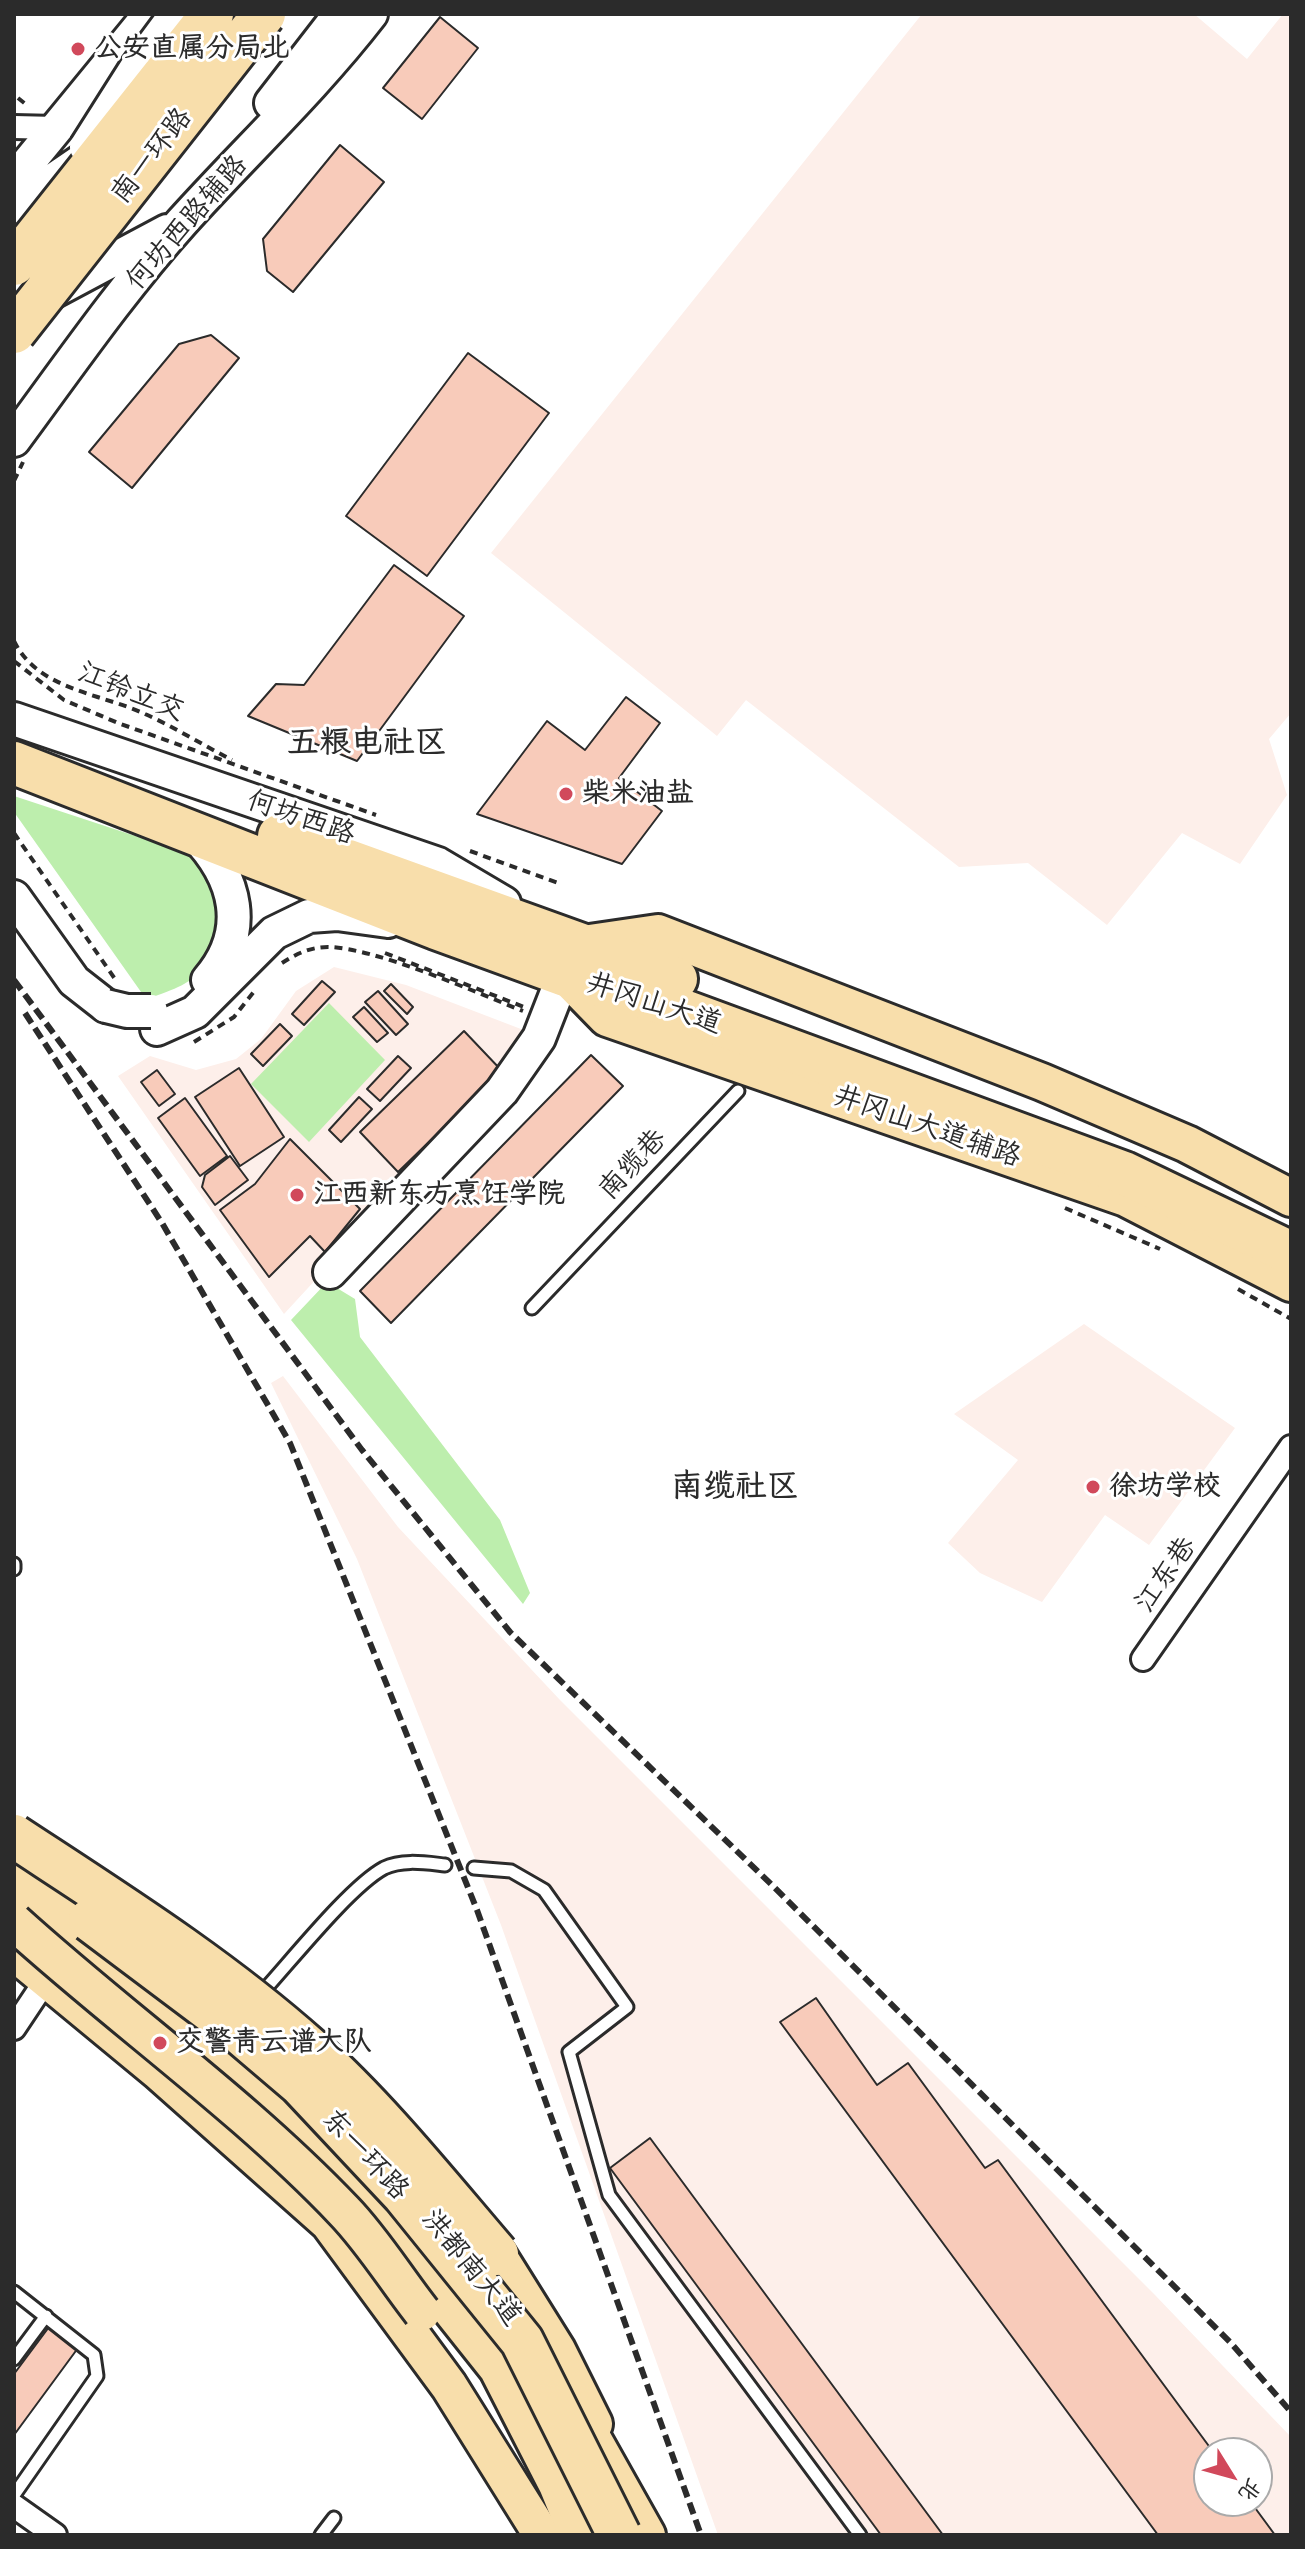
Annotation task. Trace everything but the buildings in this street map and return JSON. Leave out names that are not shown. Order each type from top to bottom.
[{"type":"highway","name":"南一环路","points":[[18,285],[212,14]]},
{"type":"highway","name":"南一环路","points":[[18,285],[264,14]]},
{"type":"highway","points":[[14,332],[18,285],[253,68],[308,26]]},
{"type":"highway","name":"井冈山大道","points":[[14,741],[570,960],[651,999],[1124,1173],[1291,1253]]},
{"type":"highway","name":"井冈山大道","points":[[14,763],[436,928],[570,960],[667,975],[1144,1158],[1291,1230]]},
{"type":"highway","points":[[14,1836],[191,1952],[309,2049],[387,2126],[497,2254]]},
{"type":"highway","name":"东一环路","points":[[14,1858],[239,2032],[300,2084],[404,2195],[522,2341],[636,2531]]},
{"type":"highway","name":"东一环路","points":[[14,1902],[72,1944],[281,2112],[384,2221],[500,2367],[560,2484],[581,2535]]},
{"type":"main road","points":[[14,180],[150,14]]},
{"type":"main road","points":[[18,285],[136,68],[176,14]]},
{"type":"main road","points":[[18,285],[69,211],[224,14]]},
{"type":"main road","points":[[18,285],[122,178],[251,14]]},
{"type":"main road","points":[[18,285],[181,223],[308,26],[340,14]]},
{"type":"main road","name":"何坊西路辅路","points":[[14,440],[94,331],[181,223],[327,70],[371,14]]},
{"type":"main road","points":[[14,207],[139,122]]},
{"type":"main road","points":[[14,705],[57,736]]},
{"type":"main road","name":"何坊西路","points":[[14,719],[438,864],[570,960]]},
{"type":"main road","points":[[154,1020],[185,1000],[210,978],[225,954],[235,923],[229,885],[215,856],[192,832]]},
{"type":"main road","points":[[14,897],[74,981],[110,1016]]},
{"type":"main road","points":[[14,927],[57,987],[76,1006],[110,1016],[127,1011],[154,1020],[195,1012],[274,933],[309,916],[337,914],[436,928]]},
{"type":"main road","points":[[330,1272],[502,1091],[539,1038],[570,960],[658,933],[1057,1088],[1187,1144],[1291,1198]]},
{"type":"main road","name":"井冈山大道辅路","points":[[570,960],[607,1018],[1126,1198],[1291,1283]]},
{"type":"main road","name":"洪都南大道","points":[[14,1871],[266,2066],[396,2175],[555,2372],[636,2531]]},
{"type":"main road","points":[[14,1922],[89,1990],[229,2103],[346,2212],[422,2312],[522,2464],[551,2535]]},
{"type":"main road","points":[[14,1952],[158,2071],[329,2223],[449,2386],[542,2535]]},
{"type":"main road","points":[[497,2254],[557,2350],[636,2531]]},
{"type":"street","points":[[14,127],[56,128]]},
{"type":"street","name":"江东巷","points":[[1143,1659],[1291,1447]]},
{"type":"street","points":[[14,2028],[72,1944]]},
{"type":"street","points":[[14,2506],[53,2534]]},
{"type":"lane","name":"南缆巷","points":[[532,1308],[738,1091]]},
{"type":"lane","points":[[239,2032],[257,1998],[361,1886],[385,1867],[415,1862],[445,1865]]},
{"type":"lane","points":[[474,1868],[511,1871],[544,1890],[627,2007],[569,2052],[609,2195],[860,2535]]},
{"type":"lane","points":[[14,2292],[94,2355],[97,2376],[14,2495]]},
{"type":"lane","points":[[14,2359],[46,2316]]},
{"type":"lane","points":[[321,2535],[334,2518]]},
{"type":"path","name":"江铃立交","points":[[14,641],[20,653],[57,683],[143,713],[244,767]]},
{"type":"path","name":"江铃立交","points":[[14,661],[64,700],[118,723],[372,812],[383,820]]},
{"type":"path","points":[[459,847],[558,883]]},
{"type":"path","points":[[385,953],[509,998]]},
{"type":"path","points":[[510,1006],[547,1020]]},
{"type":"path","points":[[1053,1204],[1167,1252]]},
{"type":"path","points":[[1236,1288],[1291,1319]]},
{"type":"shaded area","points":[[922,14],[1194,14],[1247,59],[1283,14],[1291,14],[1291,713],[1269,739],[1287,795],[1240,864],[1182,833],[1107,925],[1028,863],[959,867],[746,700],[717,736],[491,553]]},
{"type":"shaded area","name":"江西新东方烹饪学院","points":[[334,967],[406,985],[534,1034],[505,1074],[284,1314],[118,1076],[150,1056],[196,1070],[236,1059],[261,1039],[296,991]]},
{"type":"shaded area","name":"徐坊学校","points":[[1084,1324],[1235,1428],[1149,1545],[1105,1515],[1042,1602],[980,1573],[948,1543],[1018,1460],[954,1414]]},
{"type":"shaded area","points":[[283,1376],[398,1527],[560,1700],[1155,2295],[1291,2437],[1291,2535],[718,2535],[501,1925],[357,1559],[271,1383]]},
{"type":"green space","points":[[14,796],[184,852],[207,868],[224,914],[200,971],[182,985],[146,999],[14,812]]},
{"type":"green space","points":[[329,1003],[385,1060],[309,1142],[251,1084]]},
{"type":"green space","points":[[327,1282],[355,1299],[360,1337],[500,1520],[530,1593],[523,1604],[291,1320]]},
{"type":"railway","points":[[14,980],[362,1450],[510,1632],[772,1885],[1230,2342],[1291,2412]]},
{"type":"railway","points":[[25,1013],[162,1223],[290,1443],[477,1910],[701,2535]]},
{"type":"place","name":"公安直属分局北","points":[[78,49]]},
{"type":"place","name":"柴米油盐","points":[[566,794]]},
{"type":"place","name":"江西新东方烹饪学院","points":[[297,1195]]},
{"type":"place","name":"徐坊学校","points":[[1093,1487]]},
{"type":"place","name":"交警青云谱大队","points":[[160,2043]]},
{"type":"district","name":"五粮电社区","points":[[367,743]]},
{"type":"district","name":"南缆社区","points":[[735,1487]]}]
